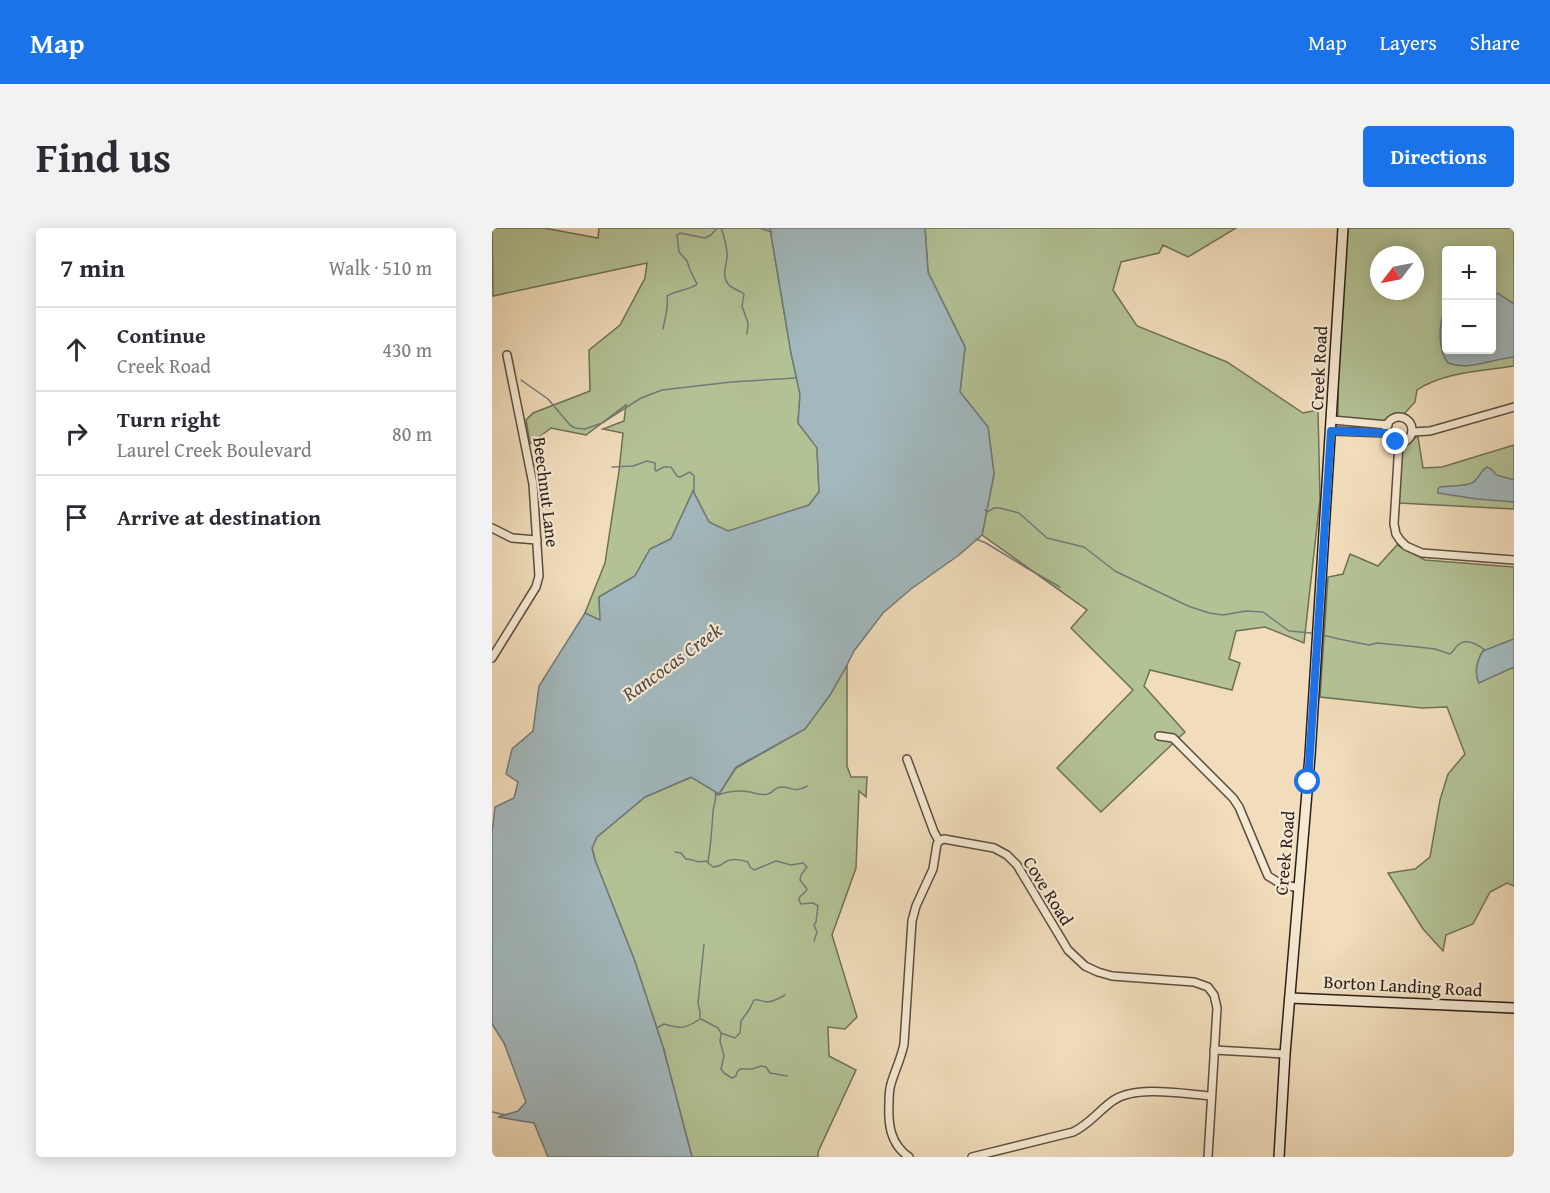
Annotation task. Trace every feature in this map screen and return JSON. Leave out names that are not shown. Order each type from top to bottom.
[{"type":"main road","name":"Creek Road","points":[[1279,1157],[1285,1054],[1310,756],[1343,228]]},
{"type":"main road","name":"Borton Landing Road","points":[[1290,998],[1514,1008]]},
{"type":"street","name":"Beechnut Lane","points":[[492,658],[538,584],[540,571],[533,484],[507,355]]},
{"type":"street","points":[[1412,432],[1430,431],[1514,407]]},
{"type":"street","points":[[1387,429],[1394,419],[1402,418],[1409,423],[1412,432]]},
{"type":"street","points":[[1332,420],[1387,429]]},
{"type":"street","points":[[1331,431],[1387,429]]},
{"type":"street","points":[[1387,429],[1392,441],[1399,443],[1407,440],[1412,432]]},
{"type":"street","points":[[1399,443],[1394,525],[1400,540],[1406,546],[1422,553],[1514,560]]},
{"type":"street","points":[[492,528],[512,538],[537,540]]},
{"type":"street","points":[[1159,736],[1173,738],[1233,798],[1268,876],[1281,884],[1299,888]]},
{"type":"street","points":[[907,759],[939,841],[933,869],[916,906],[912,921],[904,1044],[889,1091],[890,1129],[894,1142],[909,1157]]},
{"type":"street","name":"Cove Road","points":[[939,841],[944,838],[994,848],[1007,855],[1017,866],[1068,950],[1085,966],[1112,976],[1194,982],[1208,987],[1214,995],[1217,1008],[1208,1157]]},
{"type":"street","points":[[1214,1050],[1285,1054]]},
{"type":"street","points":[[972,1157],[1073,1132],[1088,1124],[1115,1099],[1131,1092],[1211,1096]]},
{"type":"green space","points":[[492,228],[544,228],[598,238],[599,228],[770,228],[800,394],[798,423],[817,447],[819,492],[809,505],[728,532],[709,522],[693,491],[671,539],[650,549],[635,576],[599,597],[600,621],[585,613],[605,563],[623,433],[603,429],[624,421],[626,405],[586,435],[551,428],[530,444],[526,420],[533,413],[590,391],[589,350],[620,325],[645,278],[647,263],[493,296]]},
{"type":"green space","points":[[925,228],[1236,228],[1188,257],[1163,245],[1159,253],[1121,262],[1113,290],[1137,326],[1227,362],[1303,413],[1318,410],[1320,499],[1304,643],[1265,627],[1236,631],[1229,659],[1240,663],[1232,690],[1150,670],[1144,686],[1185,732],[1101,812],[1057,768],[1133,690],[1071,628],[1087,610],[982,535],[994,474],[988,427],[960,392],[965,347],[928,272]]},
{"type":"green space","points":[[1344,228],[1514,228],[1514,366],[1439,379],[1417,390],[1415,402],[1403,415],[1396,415],[1385,421],[1338,417],[1339,293]]},
{"type":"green space","points":[[1418,437],[1423,468],[1442,467],[1514,445],[1514,509],[1399,503],[1402,450]]},
{"type":"green space","points":[[1397,545],[1425,560],[1514,567],[1514,639],[1483,651],[1476,671],[1479,683],[1514,667],[1514,886],[1507,883],[1490,892],[1473,924],[1446,935],[1443,951],[1423,929],[1388,873],[1415,869],[1430,857],[1440,800],[1448,774],[1465,754],[1447,707],[1422,708],[1320,697],[1328,577],[1343,574],[1350,554],[1378,566]]},
{"type":"green space","points":[[847,665],[847,766],[851,777],[867,777],[866,797],[859,791],[856,868],[832,935],[857,1017],[845,1029],[828,1027],[829,1056],[856,1070],[818,1152],[818,1157],[692,1157],[663,1047],[634,959],[592,848],[597,837],[645,797],[692,777],[719,794],[736,768],[805,729],[830,695]]},
{"type":"water","name":"Rancocas Creek","points":[[770,228],[925,228],[928,272],[965,347],[960,392],[988,427],[994,474],[982,535],[883,613],[854,651],[830,695],[805,729],[736,767],[719,794],[691,777],[645,797],[597,837],[592,848],[595,860],[634,959],[663,1047],[692,1157],[548,1157],[534,1123],[498,1117],[518,1111],[526,1102],[504,1043],[492,1024],[492,833],[495,807],[514,798],[518,782],[506,774],[512,749],[533,731],[539,686],[585,613],[600,620],[599,597],[635,576],[650,549],[671,539],[693,491],[709,522],[728,531],[809,505],[819,492],[817,448],[798,423],[800,394]]},
{"type":"water","points":[[1496,293],[1514,304],[1514,357],[1464,366],[1448,363],[1443,354],[1496,354]]},
{"type":"water","points":[[1442,318],[1442,351],[1440,336]]},
{"type":"water","points":[[1487,467],[1497,475],[1514,480],[1514,502],[1438,493],[1440,487],[1472,483]]},
{"type":"water","points":[[1514,639],[1514,667],[1479,683],[1477,667],[1483,651]]},
{"type":"waterway","points":[[663,329],[667,296],[697,284],[687,261],[679,252],[677,235],[680,233],[705,238],[717,228]]},
{"type":"waterway","points":[[721,228],[727,254],[725,277],[730,286],[744,294],[742,306],[748,323],[747,334]]},
{"type":"waterway","points":[[759,228],[772,232]]},
{"type":"waterway","points":[[521,380],[548,399],[570,425],[585,429],[602,423],[641,398],[662,390],[731,382],[796,378]]},
{"type":"waterway","points":[[612,467],[633,466],[647,461],[655,463],[656,471],[664,467],[671,467],[680,477],[690,472],[694,476],[694,493]]},
{"type":"waterway","points":[[985,510],[987,512],[1000,508],[1019,513],[1047,538],[1084,547],[1115,571],[1188,606],[1223,615],[1246,611],[1263,612],[1289,631],[1311,633]]},
{"type":"waterway","points":[[976,539],[1060,587]]},
{"type":"waterway","points":[[1323,635],[1369,645],[1377,643],[1418,647],[1450,654],[1460,643],[1464,642],[1475,644],[1485,650]]},
{"type":"waterway","points":[[716,794],[746,791],[766,795],[780,787],[796,790],[807,786]]},
{"type":"waterway","points":[[708,862],[715,792]]},
{"type":"waterway","points":[[675,852],[681,853],[686,859],[706,861],[713,867],[735,859],[748,862],[754,870],[776,861],[791,865],[803,863],[807,867],[800,880],[807,889],[799,900],[801,904],[813,903],[818,906],[814,925],[817,932],[814,941]]},
{"type":"waterway","points":[[700,1018],[698,1003],[704,944]]},
{"type":"waterway","points":[[701,1019],[718,1028],[721,1033],[735,1038],[740,1033],[741,1021],[754,1000],[768,1002],[785,995]]},
{"type":"waterway","points":[[657,1028],[664,1024],[683,1027],[700,1019]]},
{"type":"waterway","points":[[721,1034],[720,1041],[724,1056],[721,1069],[724,1073],[732,1078],[740,1069],[761,1066],[766,1067],[770,1073],[787,1076]]},
{"type":"waterway","points":[[664,1049],[666,1059]]},
{"type":"waterway","points":[[492,1112],[506,1115]]},
{"type":"route","points":[[1308,782],[1331,431],[1387,433],[1390,439],[1396,442]]}]
